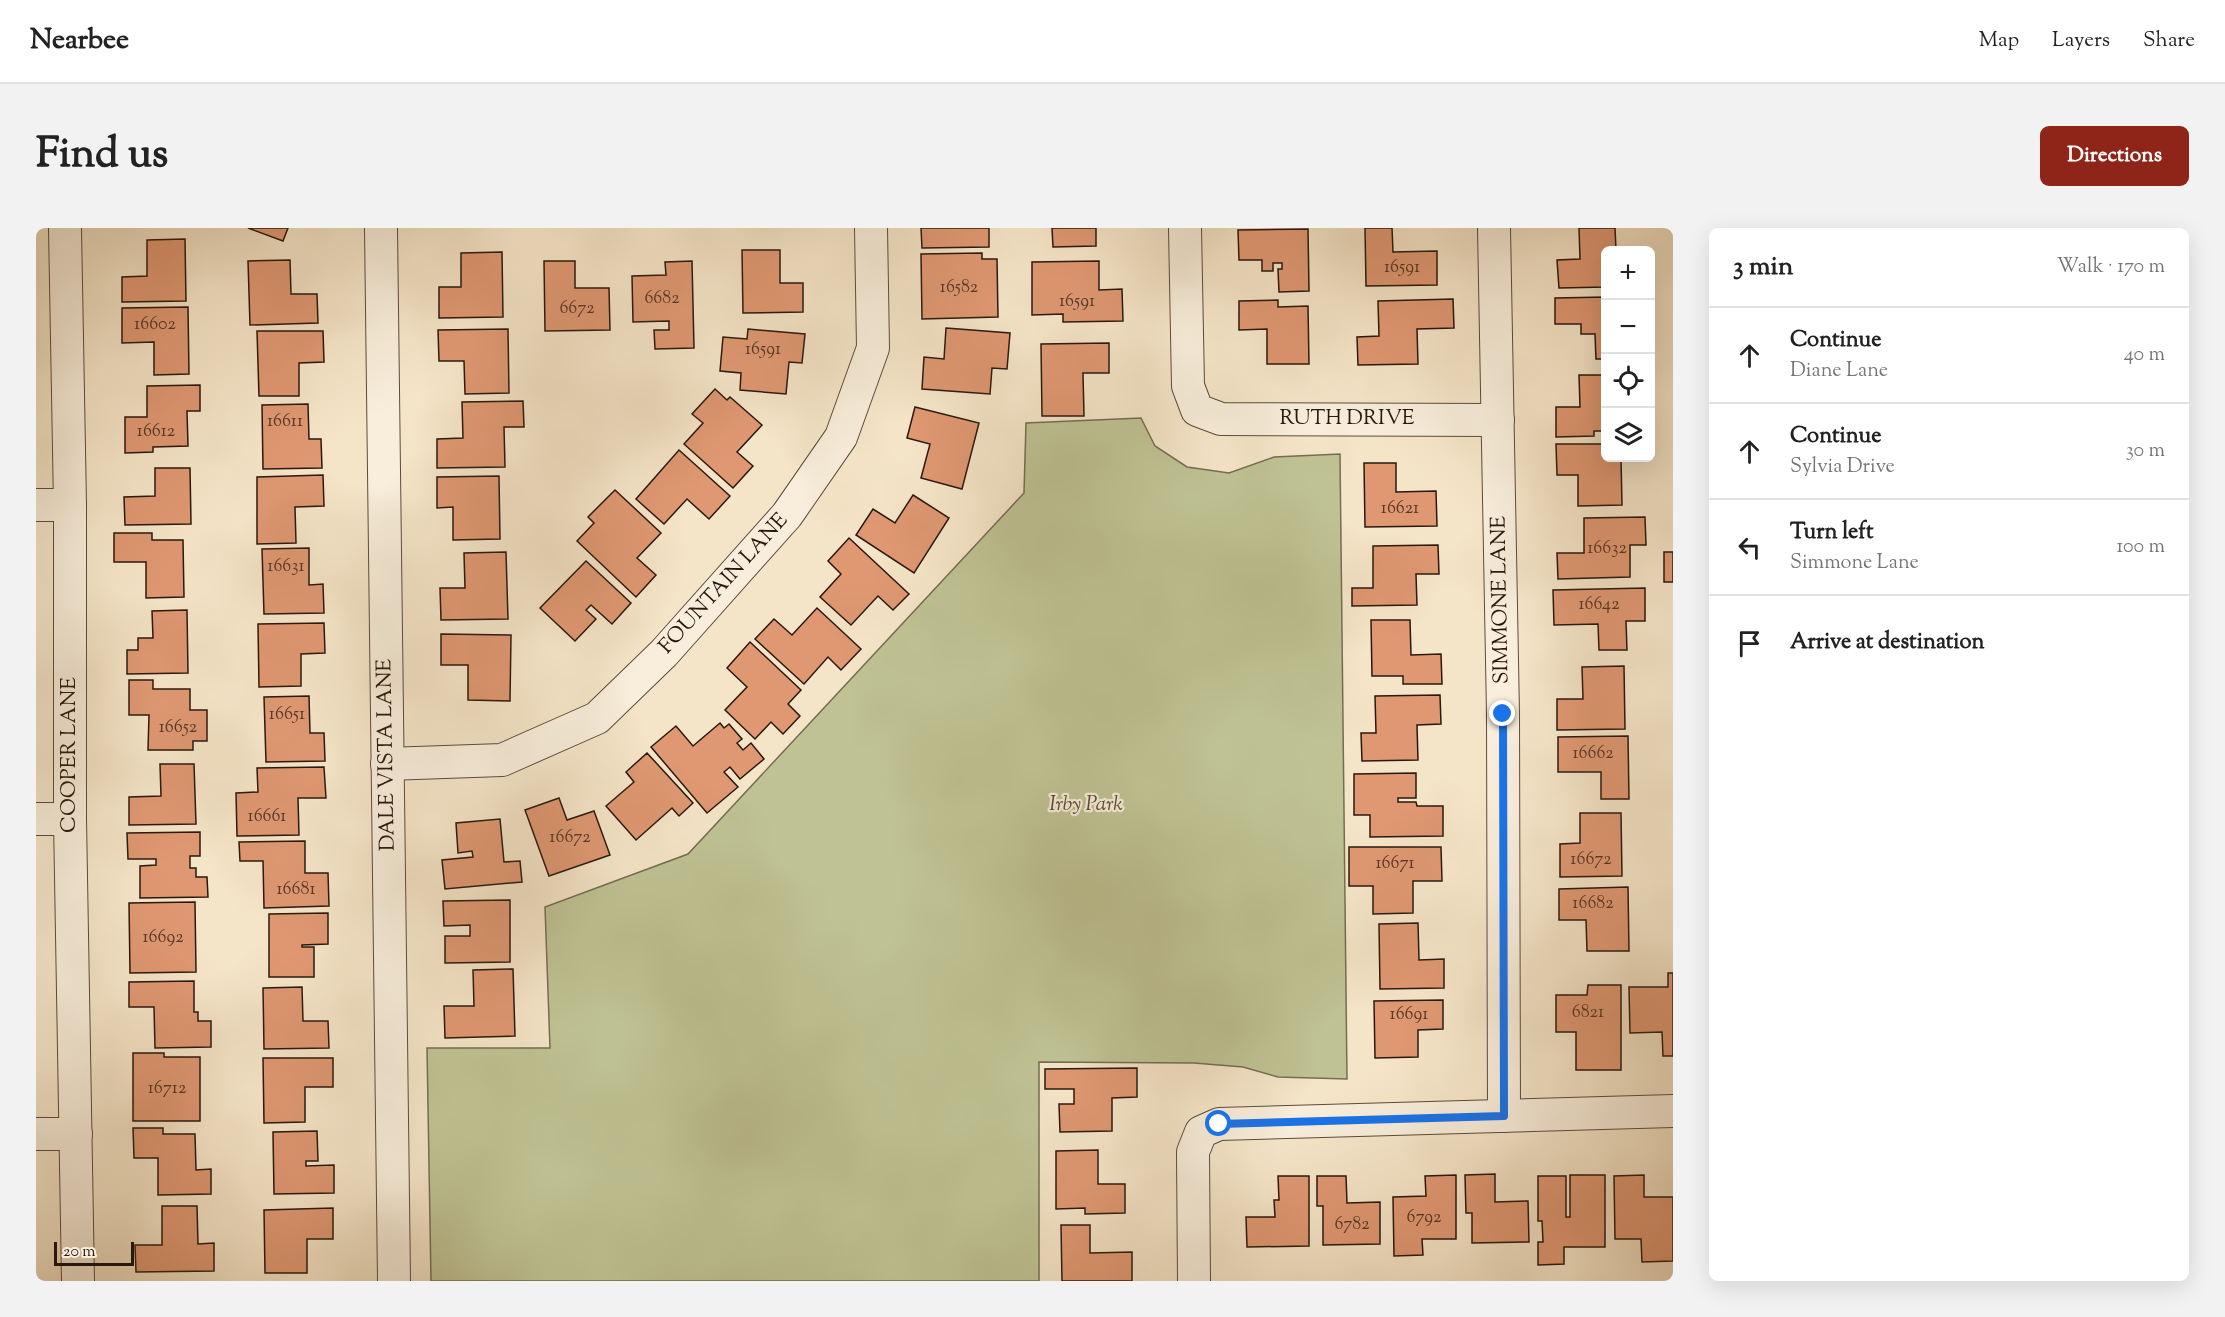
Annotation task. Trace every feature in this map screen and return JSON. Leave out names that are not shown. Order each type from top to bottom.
[{"type":"street","name":"COOPER LANE","points":[[65,228],[70,505],[70,819],[78,1281]]},
{"type":"street","name":"DALE VISTA LANE","points":[[381,228],[394,1281]]},
{"type":"street","name":"FOUNTAIN LANE","points":[[387,764],[502,760],[597,718],[664,653],[787,515],[841,437],[873,348],[872,228]]},
{"type":"street","name":"RUTH DRIVE","points":[[1185,228],[1188,386],[1197,410],[1221,419],[1498,420]]},
{"type":"street","name":"SIMMONE LANE","points":[[1494,228],[1503,714],[1504,1116]]},
{"type":"street","points":[[36,505],[70,505]]},
{"type":"street","points":[[36,819],[70,819]]},
{"type":"street","points":[[1194,1281],[1193,1152],[1202,1132],[1219,1124],[1673,1111]]},
{"type":"street","points":[[36,1134],[76,1134]]},
{"type":"green space","name":"Irby Park","points":[[1141,418],[1155,446],[1187,467],[1229,473],[1274,457],[1340,454],[1347,1079],[1278,1077],[1243,1067],[1194,1063],[1039,1062],[1039,1281],[431,1281],[427,1048],[550,1048],[545,907],[688,854],[1024,493],[1026,423]]},
{"type":"building","points":[[248,228],[288,228],[283,241]]},
{"type":"building","points":[[921,228],[989,228],[989,247],[922,248]]},
{"type":"building","points":[[1052,228],[1096,228],[1096,246],[1053,247]]},
{"type":"building","points":[[1365,228],[1392,228],[1393,252],[1437,251],[1437,285],[1366,286]]},
{"type":"building","points":[[1579,228],[1615,228],[1616,246],[1601,246],[1601,287],[1559,288],[1557,260],[1580,259]]},
{"type":"building","points":[[1308,229],[1309,291],[1279,292],[1278,269],[1282,269],[1282,263],[1273,263],[1273,271],[1262,271],[1262,260],[1239,260],[1238,230]]},
{"type":"building","points":[[185,239],[186,301],[122,302],[122,277],[147,276],[147,240]]},
{"type":"building","points":[[742,250],[780,250],[780,283],[803,283],[803,312],[743,313]]},
{"type":"building","points":[[502,252],[503,317],[439,318],[439,287],[461,287],[461,253]]},
{"type":"building","points":[[982,253],[982,259],[997,259],[998,317],[922,319],[921,254]]},
{"type":"building","points":[[290,260],[291,294],[317,294],[318,323],[250,325],[248,261]]},
{"type":"building","points":[[544,261],[575,261],[575,288],[609,288],[610,330],[545,331]]},
{"type":"building","points":[[692,261],[694,348],[655,349],[654,330],[669,330],[669,321],[633,322],[632,276],[666,275],[665,262]]},
{"type":"building","points":[[1099,261],[1099,290],[1122,289],[1123,321],[1063,322],[1063,314],[1032,315],[1032,262]]},
{"type":"building","points":[[1601,297],[1601,359],[1596,359],[1595,334],[1581,334],[1581,324],[1555,324],[1555,298]]},
{"type":"building","points":[[1453,299],[1454,328],[1417,329],[1418,364],[1358,365],[1357,337],[1379,336],[1378,301]]},
{"type":"building","points":[[1278,300],[1278,307],[1308,306],[1309,364],[1267,364],[1267,329],[1239,330],[1239,301]]},
{"type":"building","points":[[188,307],[189,374],[154,375],[154,342],[122,343],[122,308]]},
{"type":"building","points":[[946,328],[1010,333],[1007,369],[992,368],[990,394],[922,389],[924,357],[944,359]]},
{"type":"building","points":[[508,329],[509,393],[465,394],[464,361],[439,361],[438,330]]},
{"type":"building","points":[[748,329],[805,334],[802,363],[789,362],[786,394],[740,390],[741,373],[720,371],[723,337],[747,339]]},
{"type":"building","points":[[257,331],[323,331],[324,362],[299,363],[299,396],[259,396]]},
{"type":"building","points":[[1109,343],[1109,373],[1083,373],[1084,416],[1042,416],[1041,344]]},
{"type":"building","points":[[1579,375],[1601,375],[1601,431],[1594,431],[1594,436],[1556,437],[1556,407],[1580,407]]},
{"type":"building","points":[[200,385],[200,411],[187,411],[188,446],[153,447],[153,452],[125,453],[125,417],[147,417],[147,386]]},
{"type":"building","points":[[715,389],[727,400],[730,397],[762,425],[737,452],[753,466],[733,488],[684,444],[703,423],[692,414]]},
{"type":"building","points":[[523,401],[524,427],[504,427],[505,467],[437,468],[437,439],[463,438],[462,402]]},
{"type":"building","points":[[308,404],[309,439],[321,439],[322,468],[263,469],[262,405]]},
{"type":"building","points":[[915,407],[979,423],[962,489],[921,478],[930,444],[907,438]]},
{"type":"building","points":[[1556,444],[1601,444],[1601,462],[1621,462],[1622,505],[1578,506],[1578,475],[1557,475]]},
{"type":"building","points":[[679,450],[730,496],[709,519],[687,499],[664,524],[636,499]]},
{"type":"building","points":[[1364,463],[1396,463],[1396,492],[1436,491],[1437,526],[1365,527]]},
{"type":"building","points":[[155,468],[190,468],[191,524],[125,525],[124,497],[155,496]]},
{"type":"building","points":[[323,475],[324,506],[295,507],[296,543],[257,544],[257,477]]},
{"type":"building","points":[[499,476],[500,539],[453,540],[453,507],[437,508],[437,477]]},
{"type":"building","points":[[615,490],[661,533],[637,558],[656,575],[636,597],[577,541],[594,523],[588,517]]},
{"type":"building","points":[[913,495],[949,518],[914,573],[856,535],[873,509],[895,523]]},
{"type":"building","points":[[1645,517],[1646,545],[1630,545],[1630,577],[1558,579],[1557,553],[1584,553],[1584,518]]},
{"type":"building","points":[[114,533],[152,533],[152,540],[183,540],[184,597],[146,598],[146,562],[114,562]]},
{"type":"building","points":[[849,538],[909,594],[893,610],[878,596],[851,625],[820,597],[841,574],[828,561]]},
{"type":"building","points":[[1438,545],[1439,574],[1416,574],[1417,605],[1352,606],[1352,588],[1373,588],[1373,546]]},
{"type":"building","points":[[309,548],[309,585],[323,584],[324,613],[264,614],[262,549]]},
{"type":"building","points":[[506,552],[508,619],[441,620],[440,588],[465,588],[464,553]]},
{"type":"building","points":[[1664,552],[1673,552],[1673,582],[1664,582]]},
{"type":"building","points":[[586,561],[631,603],[612,624],[591,605],[586,610],[596,619],[575,641],[540,608]]},
{"type":"building","points":[[1645,588],[1645,621],[1626,621],[1627,650],[1599,650],[1598,624],[1554,625],[1553,590]]},
{"type":"building","points":[[817,608],[861,649],[841,670],[828,657],[804,684],[755,639],[774,619],[792,635]]},
{"type":"building","points":[[187,610],[188,673],[127,674],[127,650],[138,650],[138,638],[153,638],[152,611]]},
{"type":"building","points":[[1371,620],[1410,620],[1411,655],[1441,654],[1442,684],[1403,684],[1403,676],[1372,676]]},
{"type":"building","points":[[324,623],[325,653],[301,654],[301,686],[259,687],[258,624]]},
{"type":"building","points":[[441,634],[511,635],[510,701],[468,700],[468,665],[441,665]]},
{"type":"building","points":[[750,642],[801,690],[788,704],[800,716],[783,734],[771,722],[755,739],[725,710],[747,687],[727,668]]},
{"type":"building","points":[[1624,666],[1625,729],[1557,730],[1557,699],[1583,699],[1582,667]]},
{"type":"building","points":[[129,680],[153,680],[153,689],[190,689],[190,710],[207,710],[207,741],[193,741],[193,750],[148,750],[149,715],[129,715]]},
{"type":"building","points":[[1440,695],[1441,724],[1417,725],[1418,760],[1362,761],[1361,733],[1376,733],[1375,696]]},
{"type":"building","points":[[309,696],[310,733],[324,733],[325,761],[266,762],[264,697]]},
{"type":"building","points":[[720,723],[724,728],[729,724],[742,739],[737,743],[743,750],[751,743],[764,759],[740,779],[730,767],[724,772],[738,787],[707,813],[651,747],[676,726],[693,746]]},
{"type":"building","points":[[1628,736],[1629,799],[1601,799],[1601,772],[1558,772],[1558,737]]},
{"type":"building","points":[[647,753],[693,803],[679,816],[672,808],[636,840],[606,806],[634,782],[626,772]]},
{"type":"building","points":[[160,764],[194,764],[196,824],[129,825],[129,797],[161,796]]},
{"type":"building","points":[[324,767],[326,798],[298,798],[299,835],[237,836],[236,793],[258,792],[257,768]]},
{"type":"building","points":[[1416,773],[1416,798],[1398,798],[1398,802],[1416,802],[1417,806],[1443,806],[1443,836],[1370,837],[1370,815],[1354,815],[1354,774]]},
{"type":"building","points":[[559,798],[567,820],[594,811],[610,855],[549,876],[525,810]]},
{"type":"building","points":[[1580,813],[1621,813],[1622,876],[1560,877],[1560,844],[1580,843]]},
{"type":"building","points":[[500,819],[504,862],[520,861],[522,882],[445,889],[442,860],[473,857],[472,851],[458,853],[456,823]]},
{"type":"building","points":[[200,832],[200,856],[190,856],[190,868],[196,868],[196,877],[207,877],[208,897],[140,898],[140,866],[156,865],[156,859],[128,859],[127,833]]},
{"type":"building","points":[[305,841],[305,873],[328,873],[329,906],[264,908],[263,861],[240,861],[239,842]]},
{"type":"building","points":[[1349,847],[1441,847],[1442,881],[1413,881],[1413,913],[1373,914],[1373,886],[1349,886]]},
{"type":"building","points":[[1628,887],[1629,951],[1587,951],[1586,920],[1559,920],[1559,889]]},
{"type":"building","points":[[510,900],[510,962],[445,963],[445,936],[470,936],[470,925],[444,926],[443,901]]},
{"type":"building","points":[[195,902],[196,972],[130,973],[129,903]]},
{"type":"building","points":[[328,913],[328,944],[302,945],[302,947],[314,947],[314,977],[269,977],[269,914]]},
{"type":"building","points":[[1418,923],[1419,960],[1444,959],[1444,988],[1380,989],[1379,924]]},
{"type":"building","points":[[513,969],[515,1036],[445,1038],[444,1006],[474,1006],[473,970]]},
{"type":"building","points":[[1668,973],[1673,973],[1673,1056],[1663,1056],[1662,1032],[1630,1033],[1629,987],[1668,987]]},
{"type":"building","points":[[194,981],[194,1012],[198,1012],[198,1021],[211,1021],[211,1047],[155,1048],[154,1007],[129,1007],[129,982]]},
{"type":"building","points":[[1588,985],[1621,985],[1621,1070],[1576,1070],[1576,1032],[1556,1032],[1556,995],[1587,995]]},
{"type":"building","points":[[302,987],[303,1021],[328,1021],[329,1048],[264,1049],[263,988]]},
{"type":"building","points":[[1443,1000],[1443,1029],[1418,1030],[1418,1057],[1375,1058],[1374,1001]]},
{"type":"building","points":[[133,1053],[164,1053],[164,1057],[200,1057],[200,1121],[133,1121]]},
{"type":"building","points":[[263,1058],[333,1058],[333,1087],[305,1087],[305,1122],[264,1123]]},
{"type":"building","points":[[1137,1068],[1137,1097],[1112,1098],[1112,1131],[1060,1132],[1059,1104],[1074,1104],[1074,1089],[1045,1089],[1045,1069]]},
{"type":"building","points":[[133,1128],[163,1128],[163,1134],[195,1134],[196,1170],[211,1169],[211,1194],[158,1195],[158,1158],[134,1158]]},
{"type":"building","points":[[317,1131],[318,1161],[306,1161],[306,1166],[334,1165],[334,1193],[274,1194],[273,1132]]},
{"type":"building","points":[[1098,1150],[1098,1184],[1125,1184],[1125,1213],[1085,1214],[1085,1208],[1056,1209],[1056,1151]]},
{"type":"building","points":[[1495,1174],[1495,1202],[1528,1201],[1529,1242],[1472,1243],[1472,1213],[1466,1213],[1465,1175]]},
{"type":"building","points":[[1456,1175],[1456,1239],[1422,1239],[1423,1255],[1394,1256],[1393,1197],[1426,1196],[1425,1176]]},
{"type":"building","points":[[1570,1175],[1605,1175],[1605,1247],[1564,1247],[1564,1264],[1538,1265],[1538,1242],[1543,1242],[1542,1221],[1538,1221],[1538,1176],[1566,1176],[1566,1217],[1570,1217]]},
{"type":"building","points":[[1644,1175],[1644,1197],[1673,1197],[1673,1261],[1642,1262],[1641,1239],[1615,1239],[1614,1176]]},
{"type":"building","points":[[1278,1176],[1309,1176],[1309,1246],[1247,1247],[1246,1217],[1275,1217],[1274,1200],[1279,1200]]},
{"type":"building","points":[[1317,1176],[1346,1176],[1347,1203],[1380,1202],[1380,1244],[1323,1245],[1323,1206],[1317,1206]]},
{"type":"building","points":[[162,1206],[197,1206],[198,1244],[214,1243],[214,1271],[136,1272],[135,1245],[162,1245]]},
{"type":"building","points":[[333,1208],[333,1239],[307,1239],[307,1273],[265,1273],[264,1210]]},
{"type":"building","points":[[1061,1225],[1090,1225],[1090,1253],[1132,1252],[1132,1281],[1062,1281]]},
{"type":"route","points":[[1219,1124],[1504,1116],[1503,714]]}]
